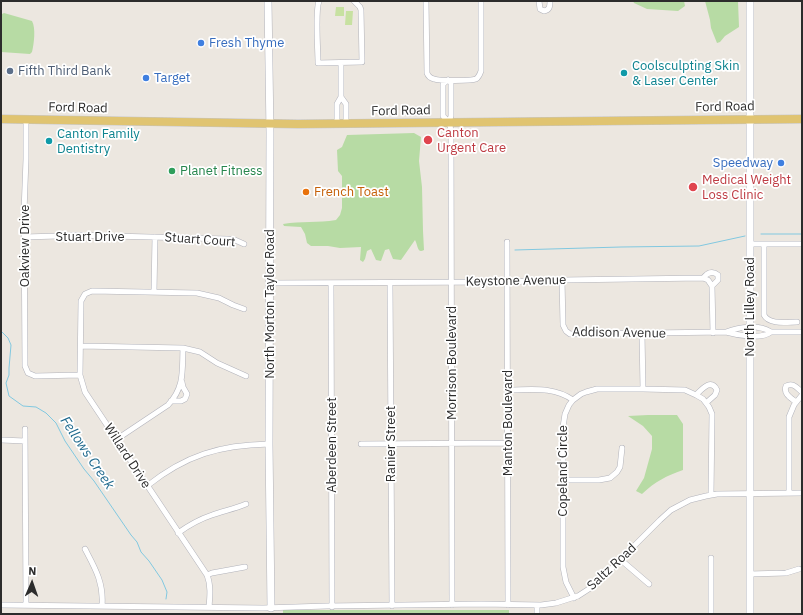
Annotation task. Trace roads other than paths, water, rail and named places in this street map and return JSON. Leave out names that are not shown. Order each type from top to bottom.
[{"type":"main road","name":"Ford Road","points":[[1,119],[342,123],[802,118]]},
{"type":"street","name":"North Morton Taylor Road","points":[[268,1],[270,123],[269,444],[271,608]]},
{"type":"street","points":[[320,1],[317,20],[318,63],[362,62],[361,10],[354,1]]},
{"type":"street","points":[[426,1],[426,71],[432,78],[448,80],[473,80],[480,74],[481,1]]},
{"type":"street","points":[[539,1],[540,9],[544,11],[548,10],[550,7],[550,1]]},
{"type":"street","name":"North Lilley Road","points":[[750,1],[750,614]]},
{"type":"street","points":[[341,63],[341,98],[338,104],[342,123]]},
{"type":"street","name":"Morrison Boulevard","points":[[448,80],[451,83],[450,116],[448,122],[451,130],[452,605]]},
{"type":"street","points":[[341,98],[346,104],[342,123]]},
{"type":"street","name":"Oakview Drive","points":[[26,119],[24,237],[26,369],[28,373],[35,376],[80,375]]},
{"type":"street","name":"Stuart Drive","points":[[24,237],[74,235],[155,237]]},
{"type":"street","points":[[155,237],[154,292],[197,292],[219,298],[244,309]]},
{"type":"street","name":"Stuart Court","points":[[155,237],[226,239],[235,240],[244,244]]},
{"type":"street","name":"Manton Boulevard","points":[[507,242],[508,605]]},
{"type":"street","points":[[750,244],[802,244]]},
{"type":"street","points":[[764,244],[765,319],[770,322],[797,322]]},
{"type":"street","name":"Keystone Avenue","points":[[270,283],[507,282],[702,278],[710,272],[714,272],[718,275],[718,280],[712,286]]},
{"type":"street","points":[[702,278],[708,280],[712,286],[713,333]]},
{"type":"street","name":"Addison Avenue","points":[[562,280],[563,325],[564,329],[568,333],[713,333],[750,327],[771,332],[802,332]]},
{"type":"street","name":"Aberdeen Street","points":[[331,283],[332,607]]},
{"type":"street","name":"Ranier Street","points":[[390,283],[392,606]]},
{"type":"street","name":"Willard Drive","points":[[154,292],[92,291],[84,296],[81,304],[80,375],[85,392],[206,575],[210,587],[210,607]]},
{"type":"street","points":[[786,322],[786,332]]},
{"type":"street","name":"Addison Avenue","points":[[726,332],[750,337],[768,335],[771,332]]},
{"type":"street","points":[[642,334],[643,389]]},
{"type":"street","points":[[81,346],[183,348],[200,352],[217,363],[246,376]]},
{"type":"street","points":[[171,401],[184,400],[187,397],[182,380],[183,348]]},
{"type":"street","points":[[117,439],[158,412],[171,401],[177,393],[182,380]]},
{"type":"street","points":[[696,394],[707,385],[711,384],[715,386],[715,395],[706,403]]},
{"type":"street","points":[[796,402],[786,393],[786,386],[794,385],[802,392]]},
{"type":"street","points":[[508,390],[552,390],[573,400],[581,394],[593,390],[684,390],[696,394],[706,403],[712,414],[711,495]]},
{"type":"street","points":[[789,493],[790,412],[802,395]]},
{"type":"street","name":"Copeland Circle","points":[[573,400],[567,409],[563,421],[563,567],[566,582],[574,598]]},
{"type":"street","points":[[25,429],[26,605]]},
{"type":"street","points":[[1,440],[25,441]]},
{"type":"street","points":[[362,444],[508,443]]},
{"type":"street","points":[[147,486],[175,467],[207,453],[235,446],[269,444]]},
{"type":"street","points":[[563,480],[599,480],[610,478],[620,467],[622,448]]},
{"type":"street","name":"Saltz Road","points":[[1,605],[271,608],[537,605],[556,603],[574,598],[596,585],[660,520],[672,510],[690,500],[711,495],[802,493]]},
{"type":"street","points":[[178,533],[204,518],[246,504]]},
{"type":"street","points":[[85,549],[101,582],[103,594],[102,606]]},
{"type":"street","points":[[711,558],[711,614]]},
{"type":"street","points":[[621,560],[649,584]]},
{"type":"street","points":[[206,575],[245,568]]},
{"type":"street","points":[[750,574],[786,573],[799,569]]},
{"type":"street","points":[[537,605],[537,614]]},
{"type":"waterway","points":[[761,234],[802,234]]},
{"type":"waterway","points":[[515,250],[699,246],[745,236]]},
{"type":"waterway","name":"Fellows Creek","points":[[1,331],[8,338],[11,345],[9,375],[6,383],[9,396],[23,406],[36,407],[46,413],[56,423],[65,441],[137,542],[141,552],[162,580],[167,592],[166,599]]},
{"type":"place","name":"Fresh Thyme","points":[[201,43]]},
{"type":"place","name":"Fifth Third Bank","points":[[10,71]]},
{"type":"place","name":"Coolsculpting Skin & Laser Center","points":[[624,73]]},
{"type":"place","name":"Target","points":[[146,78]]},
{"type":"place","name":"Canton Urgent Care","points":[[428,140]]},
{"type":"place","name":"Canton Family Dentistry","points":[[49,141]]},
{"type":"place","name":"Speedway","points":[[781,163]]},
{"type":"place","name":"Planet Fitness","points":[[172,171]]},
{"type":"place","name":"Medical Weight Loss Clinic","points":[[693,187]]},
{"type":"place","name":"French Toast","points":[[306,192]]}]
